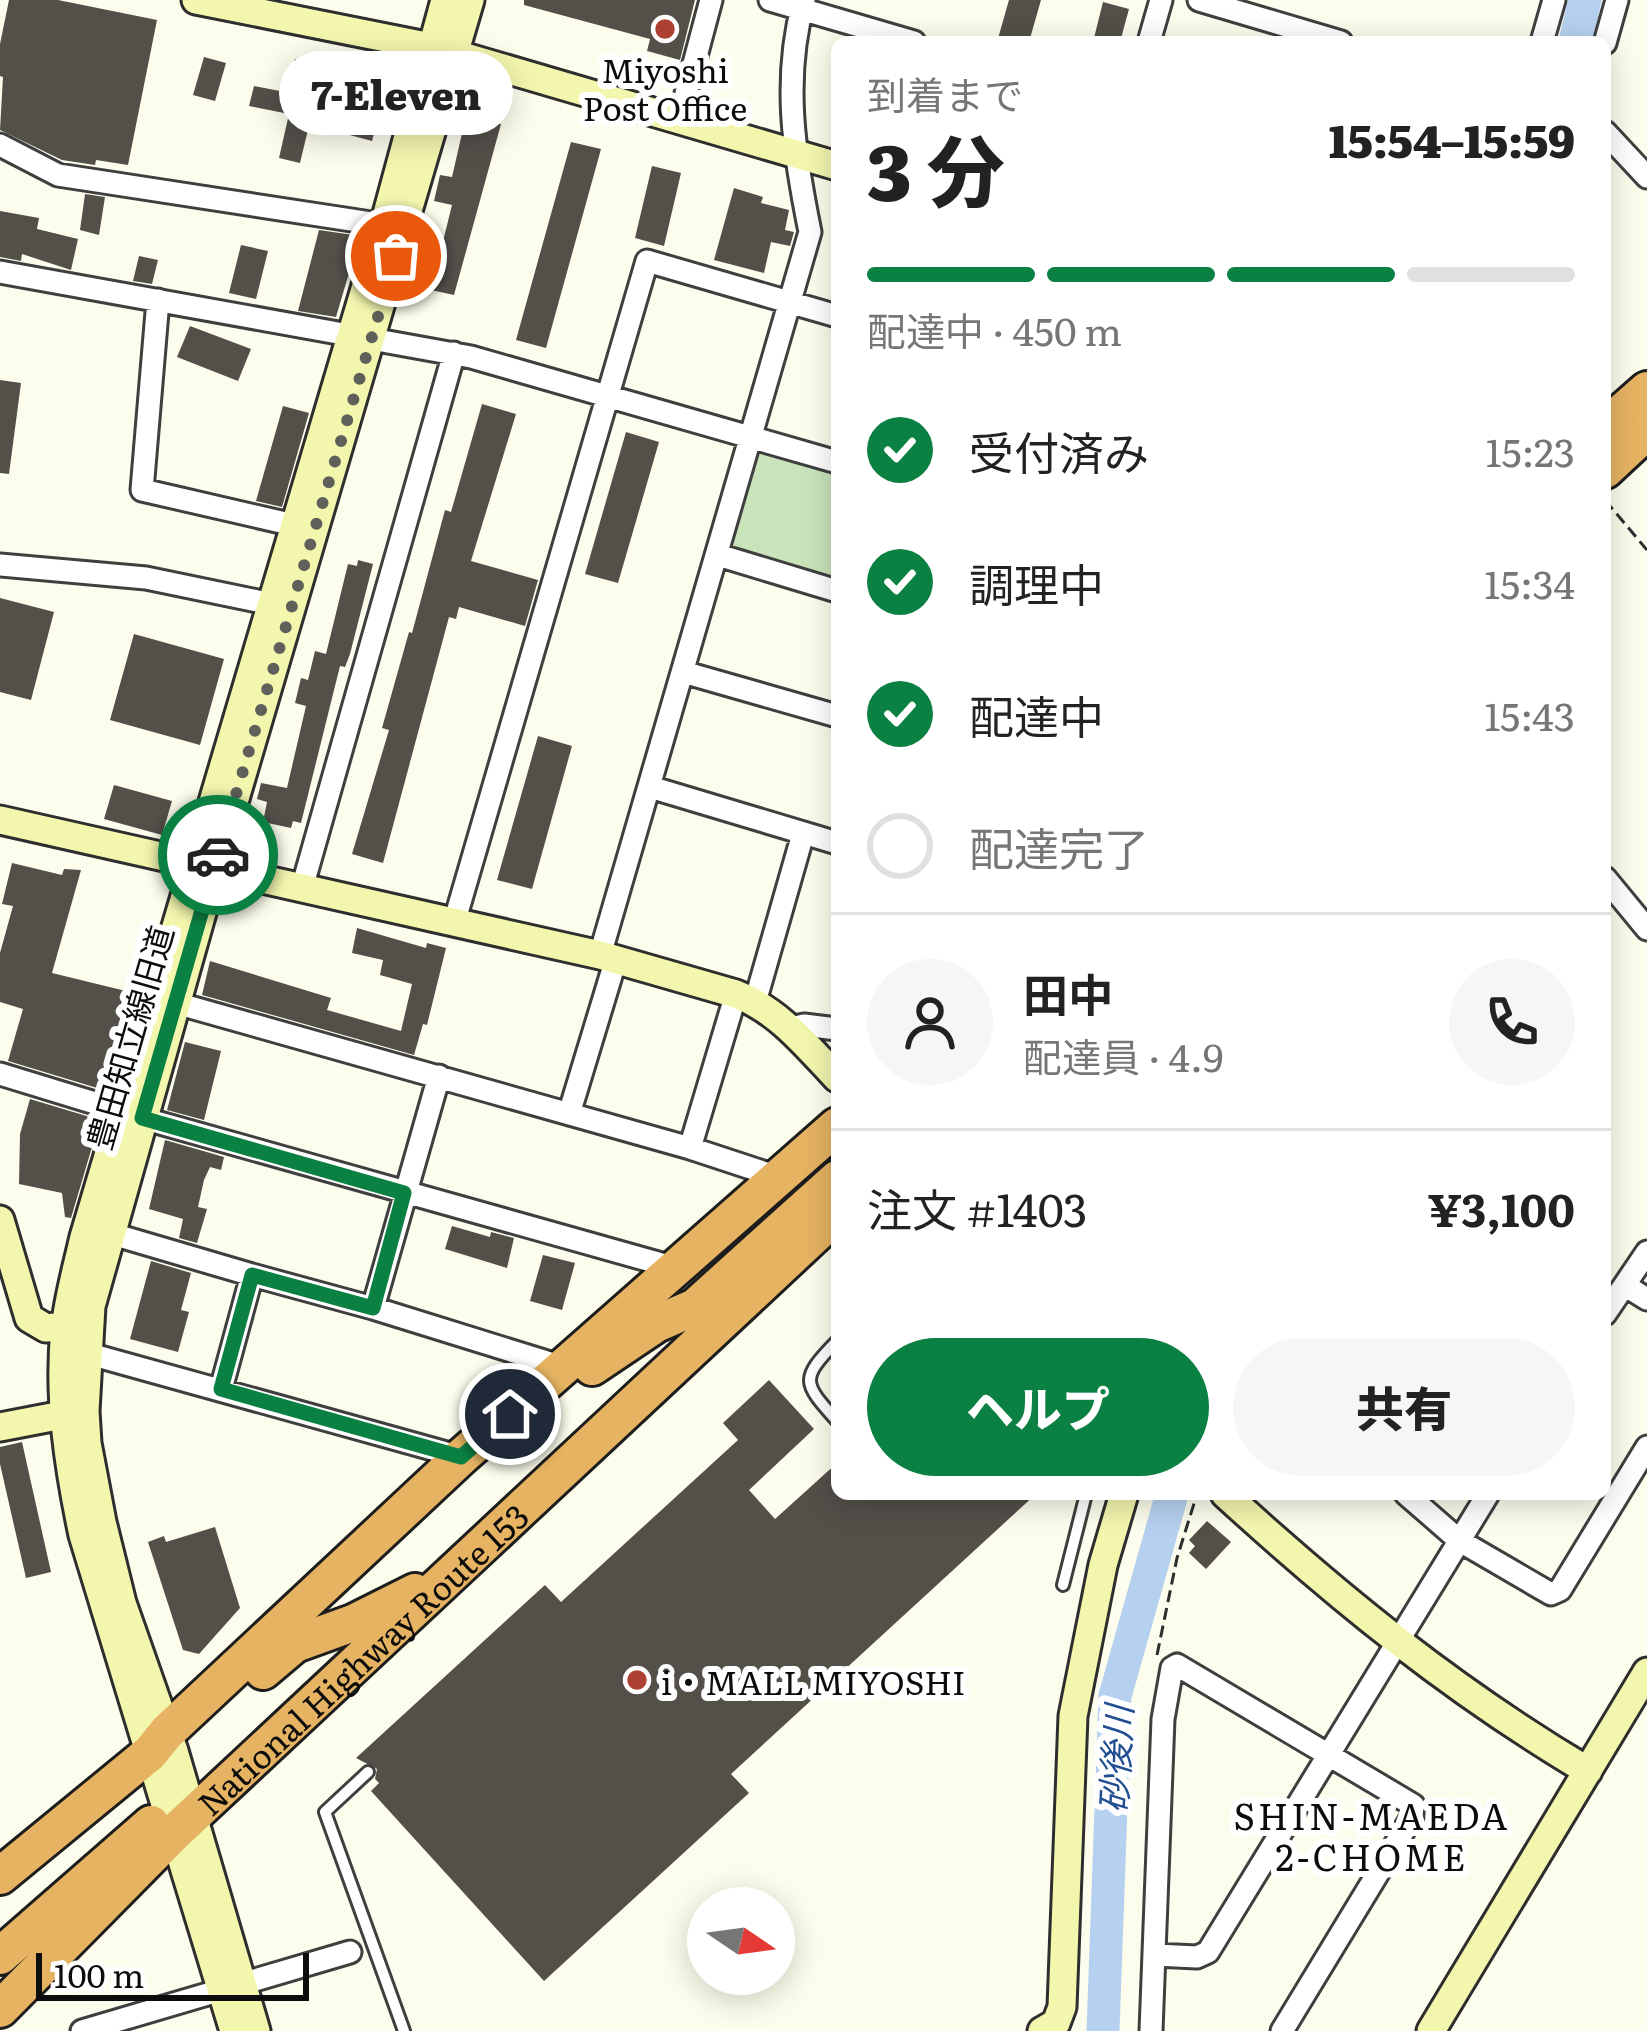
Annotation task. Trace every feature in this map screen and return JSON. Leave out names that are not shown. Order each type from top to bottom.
[{"type":"highway","points":[[1611,422],[1647,390]]},
{"type":"highway","points":[[1611,464],[1647,431]]},
{"type":"highway","points":[[161,1750],[461,1457],[831,1131]]},
{"type":"highway","points":[[534,1393],[586,1371],[656,1324],[695,1306],[831,1185]]},
{"type":"highway","name":"National Highway Route 153","points":[[0,2009],[179,1815],[527,1506],[831,1220]]},
{"type":"highway","points":[[0,1876],[295,1644],[405,1599],[527,1506]]},
{"type":"highway","points":[[0,1955],[179,1815]]},
{"type":"street","points":[[196,0],[443,51],[831,164]]},
{"type":"street","name":"豊田知立線旧道","points":[[75,1412],[91,1306],[132,1114],[443,51],[445,0]]},
{"type":"street","name":"豊田知立線旧道","points":[[256,2031],[232,1987],[161,1750],[83,1535],[73,1489],[75,1412],[65,1327],[83,1237],[176,1003],[203,868],[272,604],[294,525],[362,334],[384,225],[443,51],[470,0]]},
{"type":"street","points":[[679,120],[711,0]]},
{"type":"street","points":[[770,0],[803,4],[896,36]]},
{"type":"street","points":[[1151,36],[1160,0]]},
{"type":"street","points":[[1199,0],[1321,36]]},
{"type":"street","points":[[1544,36],[1554,0]]},
{"type":"street","points":[[1607,36],[1617,0]]},
{"type":"street","points":[[569,1114],[650,787],[810,232],[790,111],[792,62],[803,4]]},
{"type":"street","points":[[1611,138],[1647,177]]},
{"type":"street","points":[[0,148],[58,175],[384,225]]},
{"type":"street","points":[[454,923],[647,261],[831,314]]},
{"type":"street","points":[[0,272],[454,353],[831,460]]},
{"type":"street","points":[[158,300],[142,490],[294,525]]},
{"type":"street","points":[[302,888],[454,353]]},
{"type":"street","points":[[718,556],[831,589]]},
{"type":"street","points":[[0,565],[146,578],[272,604]]},
{"type":"street","points":[[683,672],[831,714]]},
{"type":"street","points":[[650,787],[831,841]]},
{"type":"street","points":[[0,820],[608,957],[746,998],[790,1028],[831,1072]]},
{"type":"street","points":[[690,1148],[802,834]]},
{"type":"street","points":[[1611,885],[1647,929]]},
{"type":"street","points":[[176,1003],[778,1177]]},
{"type":"street","points":[[790,1028],[831,1028]]},
{"type":"street","points":[[0,1074],[676,1268]]},
{"type":"street","points":[[373,1308],[439,1076]]},
{"type":"street","points":[[0,1220],[29,1318],[46,1328],[65,1327]]},
{"type":"street","points":[[109,1233],[563,1367]]},
{"type":"street","points":[[1611,1306],[1647,1252]]},
{"type":"street","points":[[221,1389],[252,1275]]},
{"type":"street","points":[[1626,1286],[1647,1299]]},
{"type":"street","points":[[86,1353],[461,1457]]},
{"type":"street","points":[[0,1427],[75,1412]]},
{"type":"street","points":[[1413,1500],[1460,1541],[1546,1593],[1560,1590],[1647,1447]]},
{"type":"street","points":[[1042,2031],[1056,2023],[1062,2007],[1067,1800],[1078,1675],[1122,1500]]},
{"type":"street","points":[[1232,1500],[1397,1643],[1508,1724],[1588,1772]]},
{"type":"street","points":[[1155,1955],[1197,1957],[1208,1952],[1484,1500]]},
{"type":"street","points":[[1151,2031],[1163,1720],[1172,1668],[1183,1666],[1411,1802],[1413,1813],[1282,2031]]},
{"type":"street","points":[[1431,2031],[1647,1672]]},
{"type":"street","points":[[82,2031],[350,1952]]},
{"type":"street","name":"豊田知立線旧道","points":[[232,1987],[234,2031]]},
{"type":"lane","points":[[831,1347],[813,1366],[808,1382],[809,1390],[831,1414]]},
{"type":"lane","points":[[1063,1586],[1084,1500]]},
{"type":"lane","points":[[368,1772],[325,1812],[404,2031]]},
{"type":"path","points":[[1611,507],[1647,550]]},
{"type":"green space","points":[[759,447],[831,468],[831,577],[730,547]]},
{"type":"building","points":[[9,0],[58,0],[157,20],[128,165],[62,160],[0,130],[0,44]]},
{"type":"building","name":"Miyoshi Post Office","points":[[524,0],[695,0],[680,60],[647,51],[650,39],[524,5]]},
{"type":"building","points":[[1009,0],[1041,0],[1031,36],[999,36]]},
{"type":"building","points":[[1103,2],[1129,9],[1122,36],[1094,36]]},
{"type":"building","points":[[204,57],[226,63],[215,101],[193,95]]},
{"type":"building","points":[[295,59],[317,66],[314,78],[358,89],[364,66],[390,73],[372,141],[346,134],[349,122],[312,113],[300,163],[279,158],[289,114],[249,106],[254,86],[285,92]]},
{"type":"building","points":[[466,116],[501,124],[454,295],[431,290],[452,205],[434,201],[440,175],[452,177]]},
{"type":"building","points":[[571,142],[601,149],[546,348],[516,340]]},
{"type":"building","points":[[652,166],[681,173],[664,246],[635,238]]},
{"type":"building","points":[[734,188],[763,197],[761,203],[789,210],[785,230],[794,232],[790,246],[771,242],[764,273],[714,260]]},
{"type":"building","points":[[85,194],[105,197],[99,235],[80,230]]},
{"type":"building","points":[[0,211],[39,218],[37,229],[78,239],[71,270],[22,254],[21,261],[0,257]]},
{"type":"building","points":[[319,230],[360,236],[336,317],[298,311]]},
{"type":"building","points":[[241,245],[268,251],[256,299],[229,293]]},
{"type":"building","points":[[139,256],[158,260],[152,284],[133,281]]},
{"type":"building","points":[[190,326],[251,349],[238,381],[177,357]]},
{"type":"building","points":[[0,380],[21,383],[9,474],[0,473]]},
{"type":"building","points":[[482,404],[516,414],[471,561],[538,580],[525,626],[459,607],[456,619],[449,617],[383,863],[352,854],[389,730],[382,728],[409,632]]},
{"type":"building","points":[[283,406],[309,413],[282,507],[256,501]]},
{"type":"building","points":[[626,432],[659,442],[618,583],[585,574]]},
{"type":"building","points":[[358,560],[373,564],[350,654],[345,667],[340,666],[301,823],[293,821],[291,828],[263,822],[267,802],[257,799],[261,783],[287,788],[306,706],[295,703],[301,678],[308,680],[315,651],[326,654],[348,564],[357,566]]},
{"type":"building","points":[[0,598],[54,612],[31,700],[0,692]]},
{"type":"building","points":[[134,634],[224,659],[200,745],[110,720]]},
{"type":"building","points":[[538,736],[572,746],[532,889],[497,880]]},
{"type":"building","points":[[114,785],[172,801],[162,835],[104,819]]},
{"type":"building","points":[[12,863],[62,875],[64,869],[81,870],[52,973],[134,993],[107,1091],[8,1061],[23,1009],[0,1002],[0,953],[13,906],[2,904]]},
{"type":"building","points":[[357,928],[426,948],[427,943],[446,948],[427,1025],[423,1024],[414,1055],[202,995],[210,961],[331,998],[327,1010],[401,1031],[412,984],[380,975],[383,960],[352,953]]},
{"type":"building","points":[[185,1042],[221,1051],[204,1120],[167,1110]]},
{"type":"building","points":[[30,1099],[100,1120],[71,1218],[65,1217],[62,1193],[19,1184],[20,1134]]},
{"type":"building","points":[[165,1140],[224,1157],[221,1170],[210,1167],[204,1180],[198,1207],[207,1209],[197,1243],[179,1238],[183,1219],[149,1209]]},
{"type":"building","points":[[452,1226],[514,1238],[507,1268],[445,1249]]},
{"type":"building","points":[[543,1255],[575,1263],[562,1310],[530,1301]]},
{"type":"building","points":[[151,1261],[191,1273],[181,1310],[189,1312],[178,1352],[130,1339]]},
{"type":"building","name":"i・MALL MIYOSHI","points":[[769,1380],[814,1429],[749,1490],[775,1519],[831,1468],[831,1500],[1029,1500],[731,1774],[749,1793],[544,1981],[371,1791],[379,1783],[377,1769],[356,1758],[545,1585],[561,1602],[738,1440],[723,1423]]},
{"type":"building","points":[[22,1442],[51,1572],[26,1578],[0,1464],[0,1447]]},
{"type":"building","points":[[1207,1521],[1231,1542],[1206,1569],[1189,1553],[1195,1546],[1189,1540]]},
{"type":"building","points":[[215,1527],[240,1608],[199,1654],[183,1650],[148,1542],[164,1536],[166,1542]]},
{"type":"waterway","name":"砂後川","points":[[1576,36],[1585,0]]},
{"type":"waterway","name":"砂後川","points":[[1103,2031],[1115,1696],[1170,1500]]},
{"type":"way so far","points":[[218,855],[396,256]]},
{"type":"place","name":"Miyoshi Post Office","points":[[665,29]]},
{"type":"place","name":"7-Eleven","points":[[396,256]]},
{"type":"place","name":"i・MALL MIYOSHI","points":[[637,1680]]},
{"type":"district","name":"SHIN-MAEDA 2-CHOME","points":[[1372,1834]]},
{"type":"route","points":[[218,855],[142,1118],[404,1193],[373,1308],[252,1275],[221,1389],[461,1457],[510,1414]]}]
